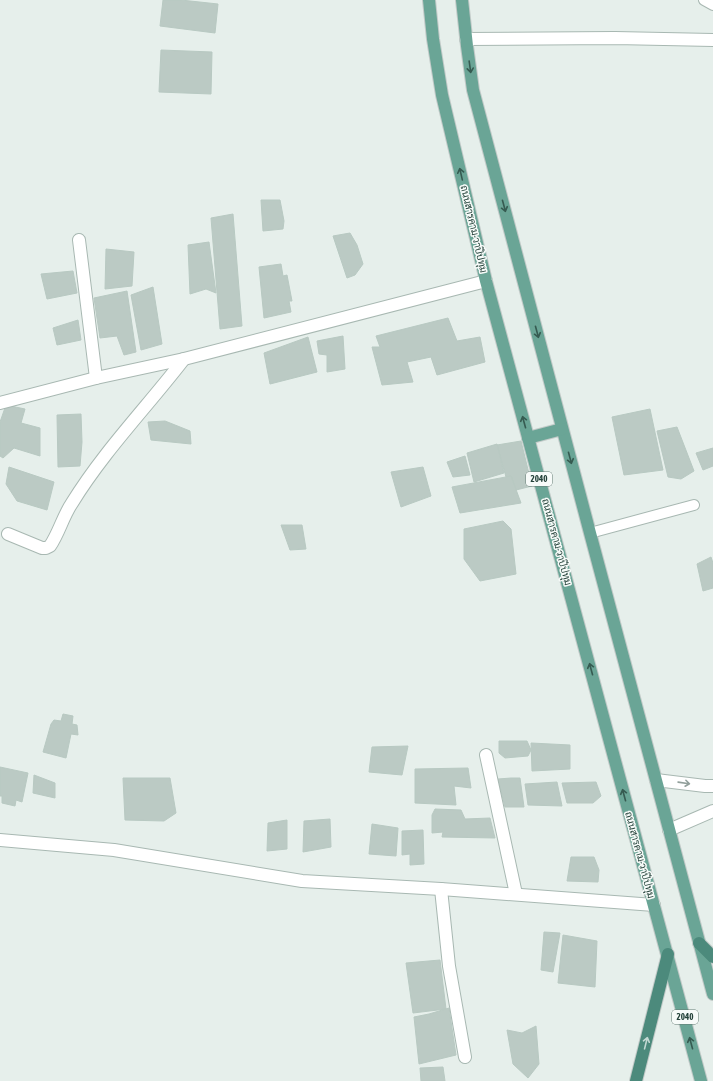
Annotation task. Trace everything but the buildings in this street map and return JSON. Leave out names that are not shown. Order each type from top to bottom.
[{"type":"highway","points":[[700,943],[713,957]]},
{"type":"highway","points":[[636,1081],[668,954]]},
{"type":"main road","name":"ถนนสารคาม-วาปีปทุม","points":[[429,0],[433,39],[442,96],[486,281],[701,1081]]},
{"type":"main road","points":[[462,0],[473,90],[713,994]]},
{"type":"main road","points":[[528,438],[562,429]]},
{"type":"street","points":[[466,39],[615,38],[713,40]]},
{"type":"street","points":[[79,240],[96,378]]},
{"type":"street","points":[[0,403],[96,378],[184,359],[486,281]]},
{"type":"street","points":[[8,534],[42,548],[50,546],[71,503],[109,449],[184,359]]},
{"type":"street","points":[[486,755],[516,894]]},
{"type":"street","points":[[656,780],[713,786]]},
{"type":"street","points":[[669,830],[713,811]]},
{"type":"street","points":[[0,840],[114,850],[302,881],[516,894],[654,905]]},
{"type":"street","points":[[441,889],[449,966],[465,1057]]},
{"type":"lane","points":[[704,0],[713,5]]},
{"type":"lane","points":[[590,533],[694,505]]}]
